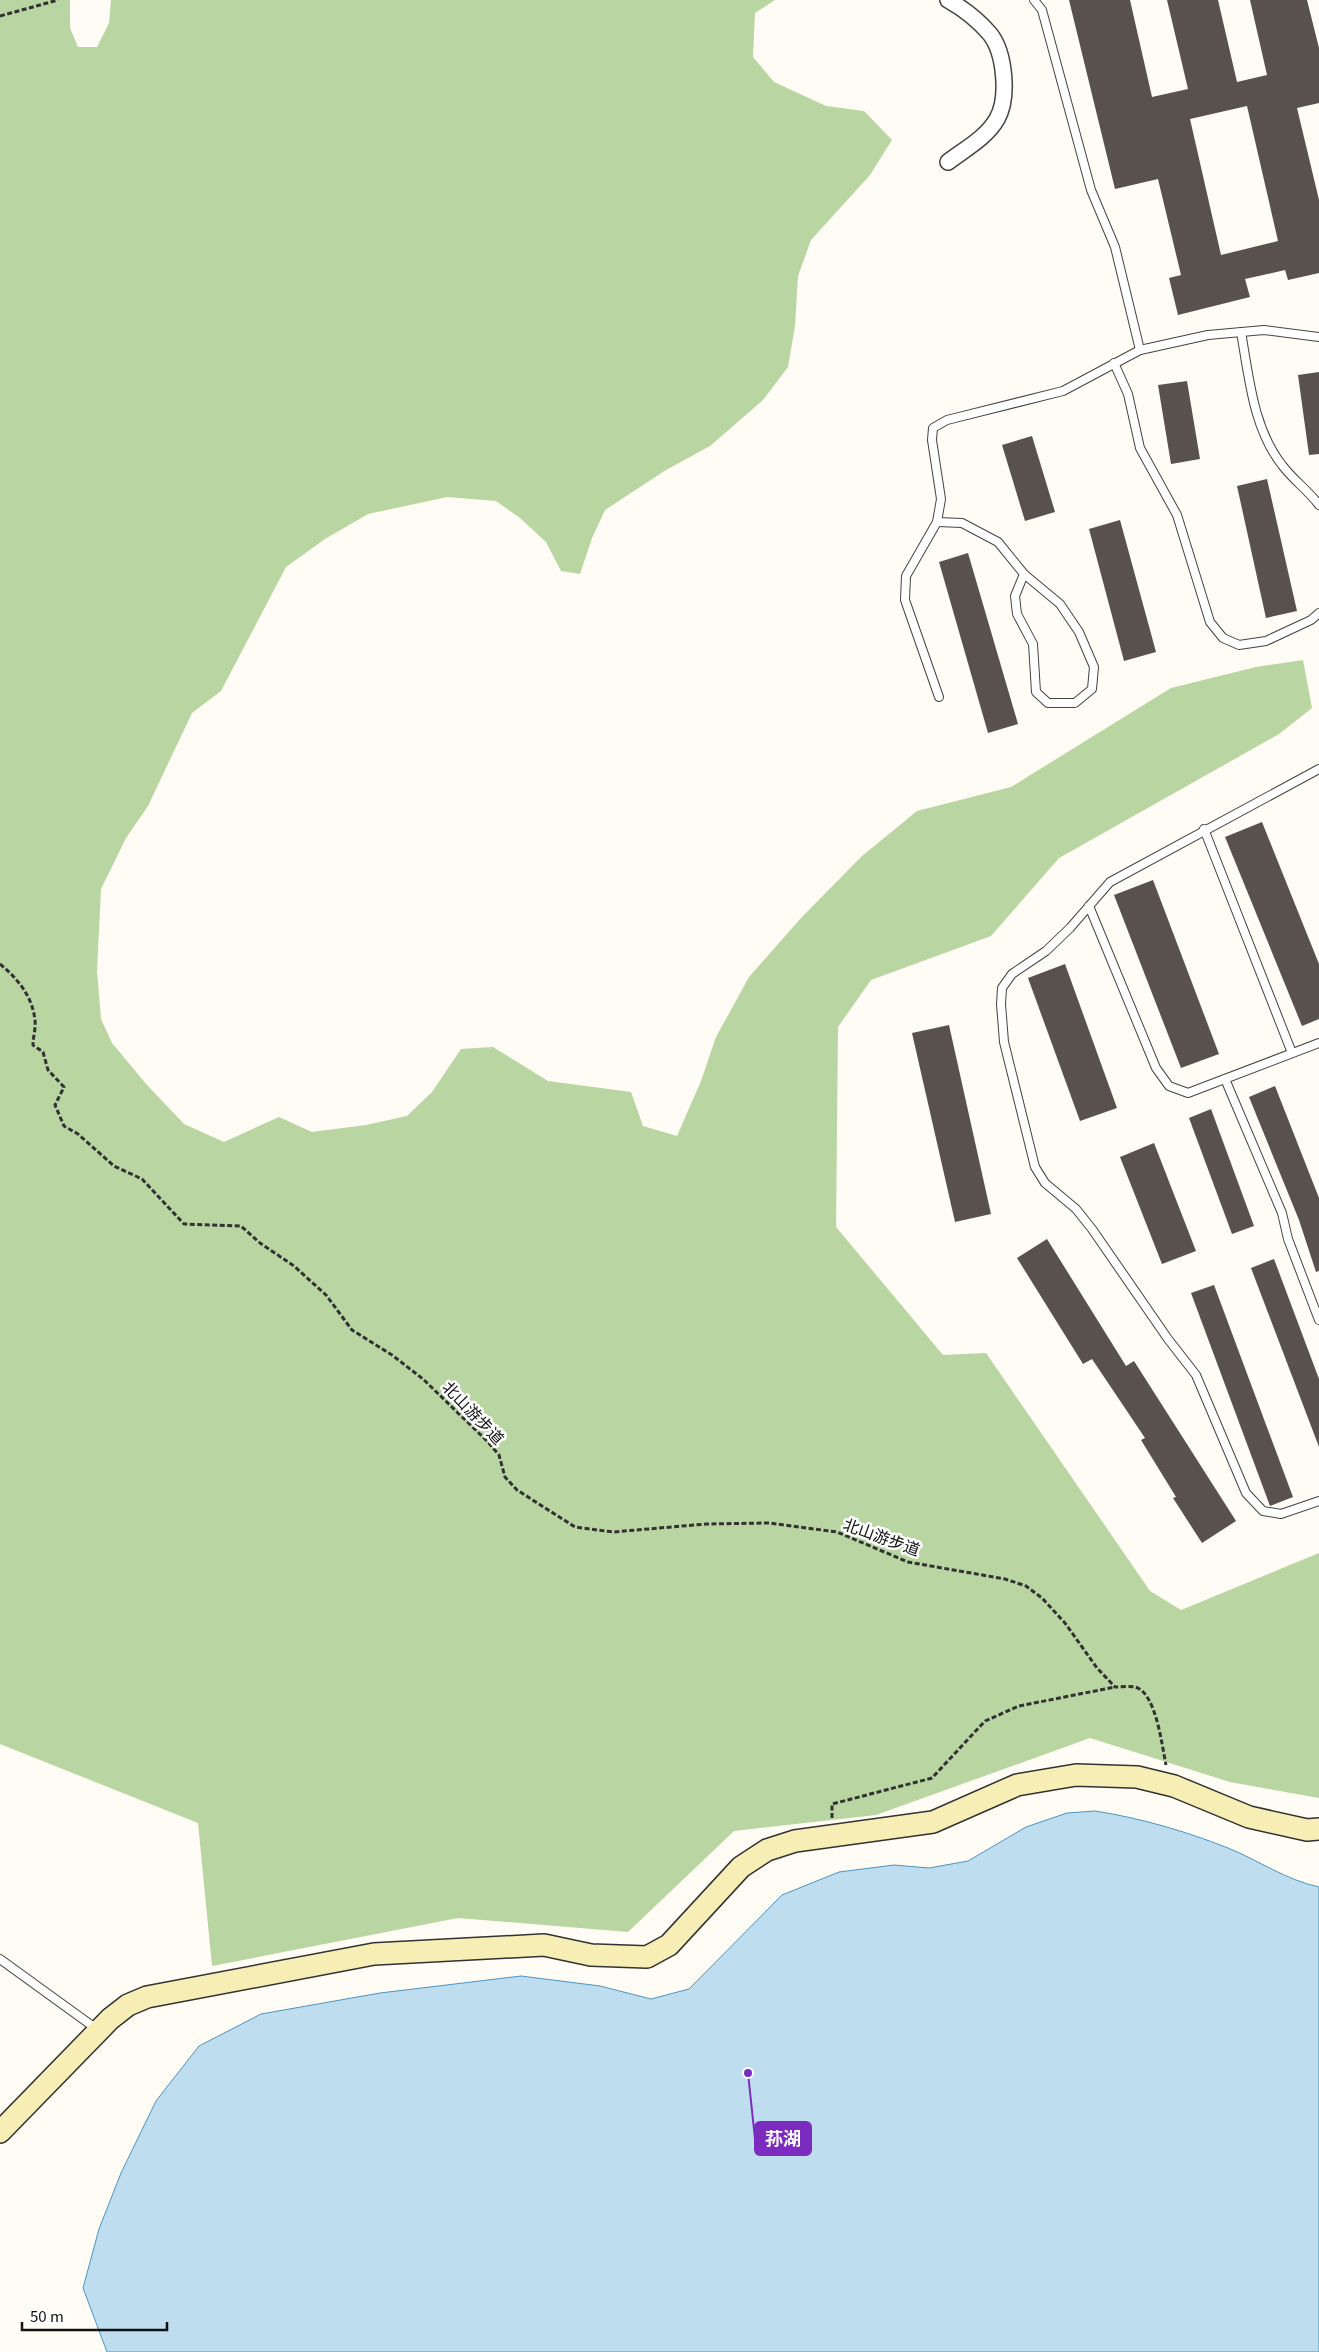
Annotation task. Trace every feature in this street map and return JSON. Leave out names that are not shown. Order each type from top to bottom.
[{"type":"main road","points":[[0,2132],[98,2030],[128,2005],[147,1997],[374,1954],[544,1945],[591,1955],[647,1957],[668,1945],[741,1866],[766,1850],[795,1840],[933,1822],[1018,1785],[1076,1775],[1137,1778],[1174,1786],[1249,1817],[1307,1830],[1319,1830]]},
{"type":"street","points":[[948,0],[966,10],[991,35],[1002,61],[1005,93],[998,118],[987,132],[948,162]]},
{"type":"lane","points":[[1034,0],[1042,10],[1091,190],[1115,247],[1140,350]]},
{"type":"lane","points":[[939,697],[905,600],[906,576],[937,522],[941,499],[932,440],[934,428],[947,420],[1063,391],[1140,350],[1208,335],[1264,330],[1319,337]]},
{"type":"lane","points":[[1241,332],[1254,405],[1266,439],[1282,465],[1319,505]]},
{"type":"lane","points":[[1114,363],[1128,394],[1140,448],[1176,515],[1210,622],[1222,638],[1239,645],[1266,641],[1311,620],[1319,612]]},
{"type":"lane","points":[[937,522],[962,523],[998,542],[1024,574],[1060,604],[1079,632],[1094,667],[1092,689],[1075,702],[1048,704],[1036,692],[1033,644],[1017,614],[1015,596],[1024,574]]},
{"type":"lane","points":[[1319,769],[1204,829],[1110,882],[1070,928],[1046,950],[1012,974],[1002,988],[1004,1042],[1035,1167],[1045,1183],[1076,1209],[1092,1229],[1168,1339],[1196,1375],[1246,1493],[1263,1511],[1281,1514],[1319,1501]]},
{"type":"lane","points":[[1204,829],[1292,1053]]},
{"type":"lane","points":[[1089,906],[1156,1068],[1169,1086],[1188,1093],[1319,1043]]},
{"type":"lane","points":[[1225,1079],[1282,1213],[1288,1239],[1319,1320]]},
{"type":"lane","points":[[0,1959],[98,2030]]},
{"type":"path","points":[[0,16],[58,0]]},
{"type":"path","name":"北山游步道","points":[[0,964],[16,977],[28,997],[35,1021],[33,1045],[43,1052],[48,1070],[64,1087],[55,1105],[64,1126],[78,1134],[114,1166],[142,1179],[184,1224],[241,1226],[294,1266],[326,1295],[352,1330],[392,1355],[423,1379],[487,1441],[499,1456],[506,1477],[517,1490],[575,1527],[613,1532],[706,1524],[769,1523],[837,1532],[908,1562],[1026,1586],[1042,1598],[1065,1623],[1097,1668],[1115,1687]]},
{"type":"path","points":[[831,1836],[832,1804],[932,1778],[985,1721],[1019,1706],[1115,1687],[1136,1687],[1148,1697],[1156,1720],[1169,1777],[1174,1786]]},
{"type":"green space","points":[[0,0],[70,0],[70,28],[78,47],[97,47],[109,23],[111,0],[775,0],[755,13],[753,57],[774,82],[826,106],[864,111],[892,140],[870,175],[811,240],[798,276],[795,326],[788,367],[763,400],[710,446],[666,470],[605,510],[592,538],[580,574],[561,571],[546,542],[520,518],[496,501],[447,497],[368,514],[325,539],[286,567],[221,691],[192,713],[148,806],[126,838],[101,889],[97,971],[101,1019],[112,1043],[147,1085],[184,1124],[224,1142],[279,1117],[312,1132],[366,1125],[407,1116],[432,1092],[461,1049],[493,1047],[548,1081],[631,1092],[643,1126],[677,1136],[701,1081],[716,1037],[749,977],[801,918],[862,856],[917,811],[1011,787],[1171,688],[1256,667],[1303,660],[1312,708],[1279,734],[1059,858],[991,936],[871,980],[838,1027],[836,1227],[943,1355],[986,1353],[1150,1591],[1181,1610],[1319,1553],[1319,1798],[1230,1782],[1090,1738],[876,1815],[734,1831],[628,1932],[458,1918],[212,1966],[198,1823],[0,1744]]},
{"type":"water","points":[[1095,1811],[1146,1821],[1195,1836],[1228,1848],[1295,1880],[1319,1887],[1319,2352],[107,2352],[83,2288],[99,2229],[121,2173],[156,2101],[199,2046],[261,2014],[380,1993],[521,1976],[600,1986],[651,1999],[689,1989],[782,1895],[839,1872],[894,1865],[929,1868],[968,1861],[1026,1827],[1067,1813]]},
{"type":"building","points":[[1069,0],[1130,0],[1152,97],[1188,89],[1167,0],[1218,0],[1237,82],[1267,75],[1250,0],[1307,0],[1319,48],[1319,103],[1297,108],[1319,200],[1319,273],[1288,280],[1285,270],[1245,279],[1250,297],[1178,315],[1169,278],[1181,275],[1158,179],[1115,189]],"holes":[[[1247,106],[1278,241],[1221,255],[1190,119]]]},
{"type":"building","points":[[1319,372],[1319,454],[1309,455],[1298,375]]},
{"type":"building","points":[[1187,381],[1200,459],[1171,464],[1158,385]]},
{"type":"building","points":[[1032,436],[1055,512],[1025,521],[1002,445]]},
{"type":"building","points":[[1267,479],[1297,611],[1266,618],[1237,486]]},
{"type":"building","points":[[1120,520],[1156,652],[1124,661],[1089,529]]},
{"type":"building","points":[[968,553],[1018,724],[988,733],[939,562]]},
{"type":"building","points":[[1262,822],[1319,964],[1319,1019],[1302,1026],[1225,837]]},
{"type":"building","points":[[1153,880],[1219,1054],[1181,1068],[1114,895]]},
{"type":"building","points":[[1065,964],[1117,1108],[1080,1121],[1028,978]]},
{"type":"building","points":[[949,1025],[991,1214],[955,1222],[912,1033]]},
{"type":"building","points":[[1275,1086],[1319,1198],[1319,1271],[1316,1272],[1299,1220],[1249,1097]]},
{"type":"building","points":[[1211,1109],[1254,1226],[1232,1234],[1189,1118]]},
{"type":"building","points":[[1154,1143],[1196,1251],[1162,1264],[1120,1157]]},
{"type":"building","points":[[1047,1239],[1126,1366],[1134,1361],[1236,1521],[1202,1543],[1173,1498],[1176,1497],[1141,1440],[1145,1438],[1092,1359],[1083,1364],[1017,1258]]},
{"type":"building","points":[[1274,1259],[1319,1379],[1319,1447],[1251,1268]]},
{"type":"building","points":[[1214,1285],[1293,1497],[1270,1506],[1191,1293]]},
{"type":"place","name":"荪湖","points":[[748,2073]]}]
